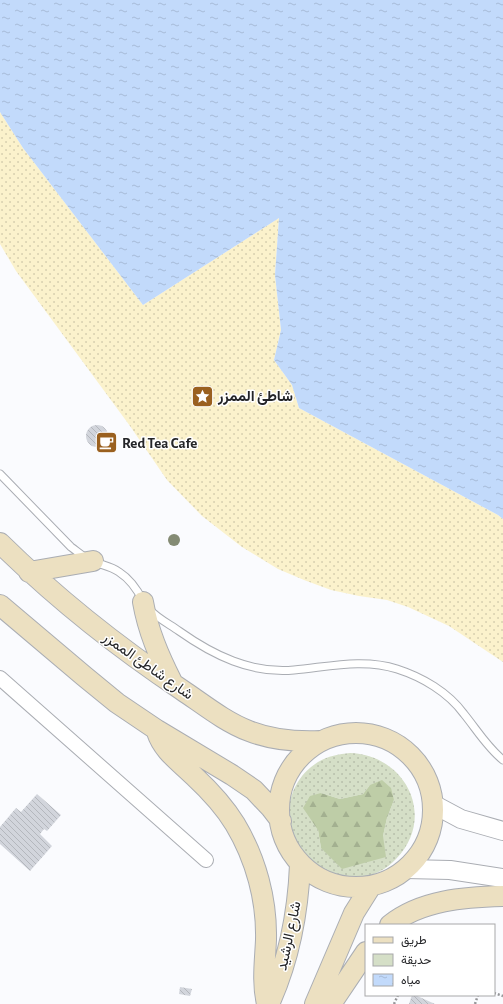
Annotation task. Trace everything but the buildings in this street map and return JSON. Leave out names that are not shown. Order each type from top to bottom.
[{"type":"main road","name":"شارع شاطئ الممزر","points":[[0,543],[29,572],[74,611],[122,648],[223,717],[248,731],[282,740],[320,742]]},
{"type":"main road","points":[[29,572],[93,561]]},
{"type":"main road","points":[[144,602],[150,632],[161,660],[173,684]]},
{"type":"main road","points":[[0,605],[96,686],[157,730],[254,790],[281,821]]},
{"type":"main road","points":[[157,730],[163,745],[219,802],[235,824],[253,864],[260,882],[265,917],[266,940],[263,980],[268,1004]]},
{"type":"main road","points":[[357,733],[376,736],[394,743],[409,754],[421,768],[429,785],[433,804],[432,822],[427,840],[418,856],[406,869],[389,879],[371,886],[356,887],[340,886],[325,882],[312,875],[300,865],[288,844],[281,821],[280,805],[282,790],[288,775],[296,762],[307,750],[320,742],[338,735],[357,733]]},
{"type":"main road","name":"شارع الرشيد","points":[[268,1004],[284,966],[289,949],[296,912],[300,865]]},
{"type":"main road","points":[[315,1004],[354,913],[371,886]]},
{"type":"main road","points":[[391,924],[404,915],[429,905],[458,899],[503,896]]},
{"type":"main road","points":[[331,1004],[365,953]]},
{"type":"street","points":[[0,678],[206,860]]},
{"type":"street","points":[[433,804],[461,819],[503,831]]},
{"type":"street","points":[[406,869],[450,870],[503,878]]},
{"type":"lane","points":[[0,474],[71,547],[82,556],[118,571],[133,585],[152,611],[161,619],[198,644],[230,660],[252,667],[273,670],[293,670],[329,665],[361,664],[396,669],[443,693],[454,702],[496,754],[503,760]]},
{"type":"green space","points":[[350,753],[370,756],[387,764],[400,776],[409,791],[414,808],[414,825],[408,842],[396,859],[388,866],[369,876],[343,878],[318,868],[305,858],[296,845],[291,831],[289,815],[290,800],[296,786],[305,773],[322,760]],"holes":[[[370,785],[394,800],[387,818],[383,836],[321,848],[318,830],[321,793],[340,799],[363,794]]]},
{"type":"green space","points":[[382,780],[391,788],[394,800],[387,818],[383,836],[386,857],[342,869],[321,848],[318,830],[303,808],[310,796],[321,793],[340,799],[363,794],[370,785]]},
{"type":"sand","name":"شاطئ الممزر","points":[[0,112],[23,148],[143,305],[279,218],[275,275],[281,330],[274,360],[292,385],[299,408],[503,519],[503,662],[449,626],[408,607],[387,600],[331,590],[278,569],[242,547],[202,516],[167,480],[130,426],[16,271],[0,244]]},
{"type":"water","points":[[0,0],[503,0],[503,519],[299,408],[292,385],[274,360],[281,330],[275,275],[279,218],[143,305],[23,148],[0,112]]},
{"type":"place","name":"شاطئ الممزر","points":[[202,396]]},
{"type":"place","name":"Red Tea Cafe","points":[[106,443]]}]
